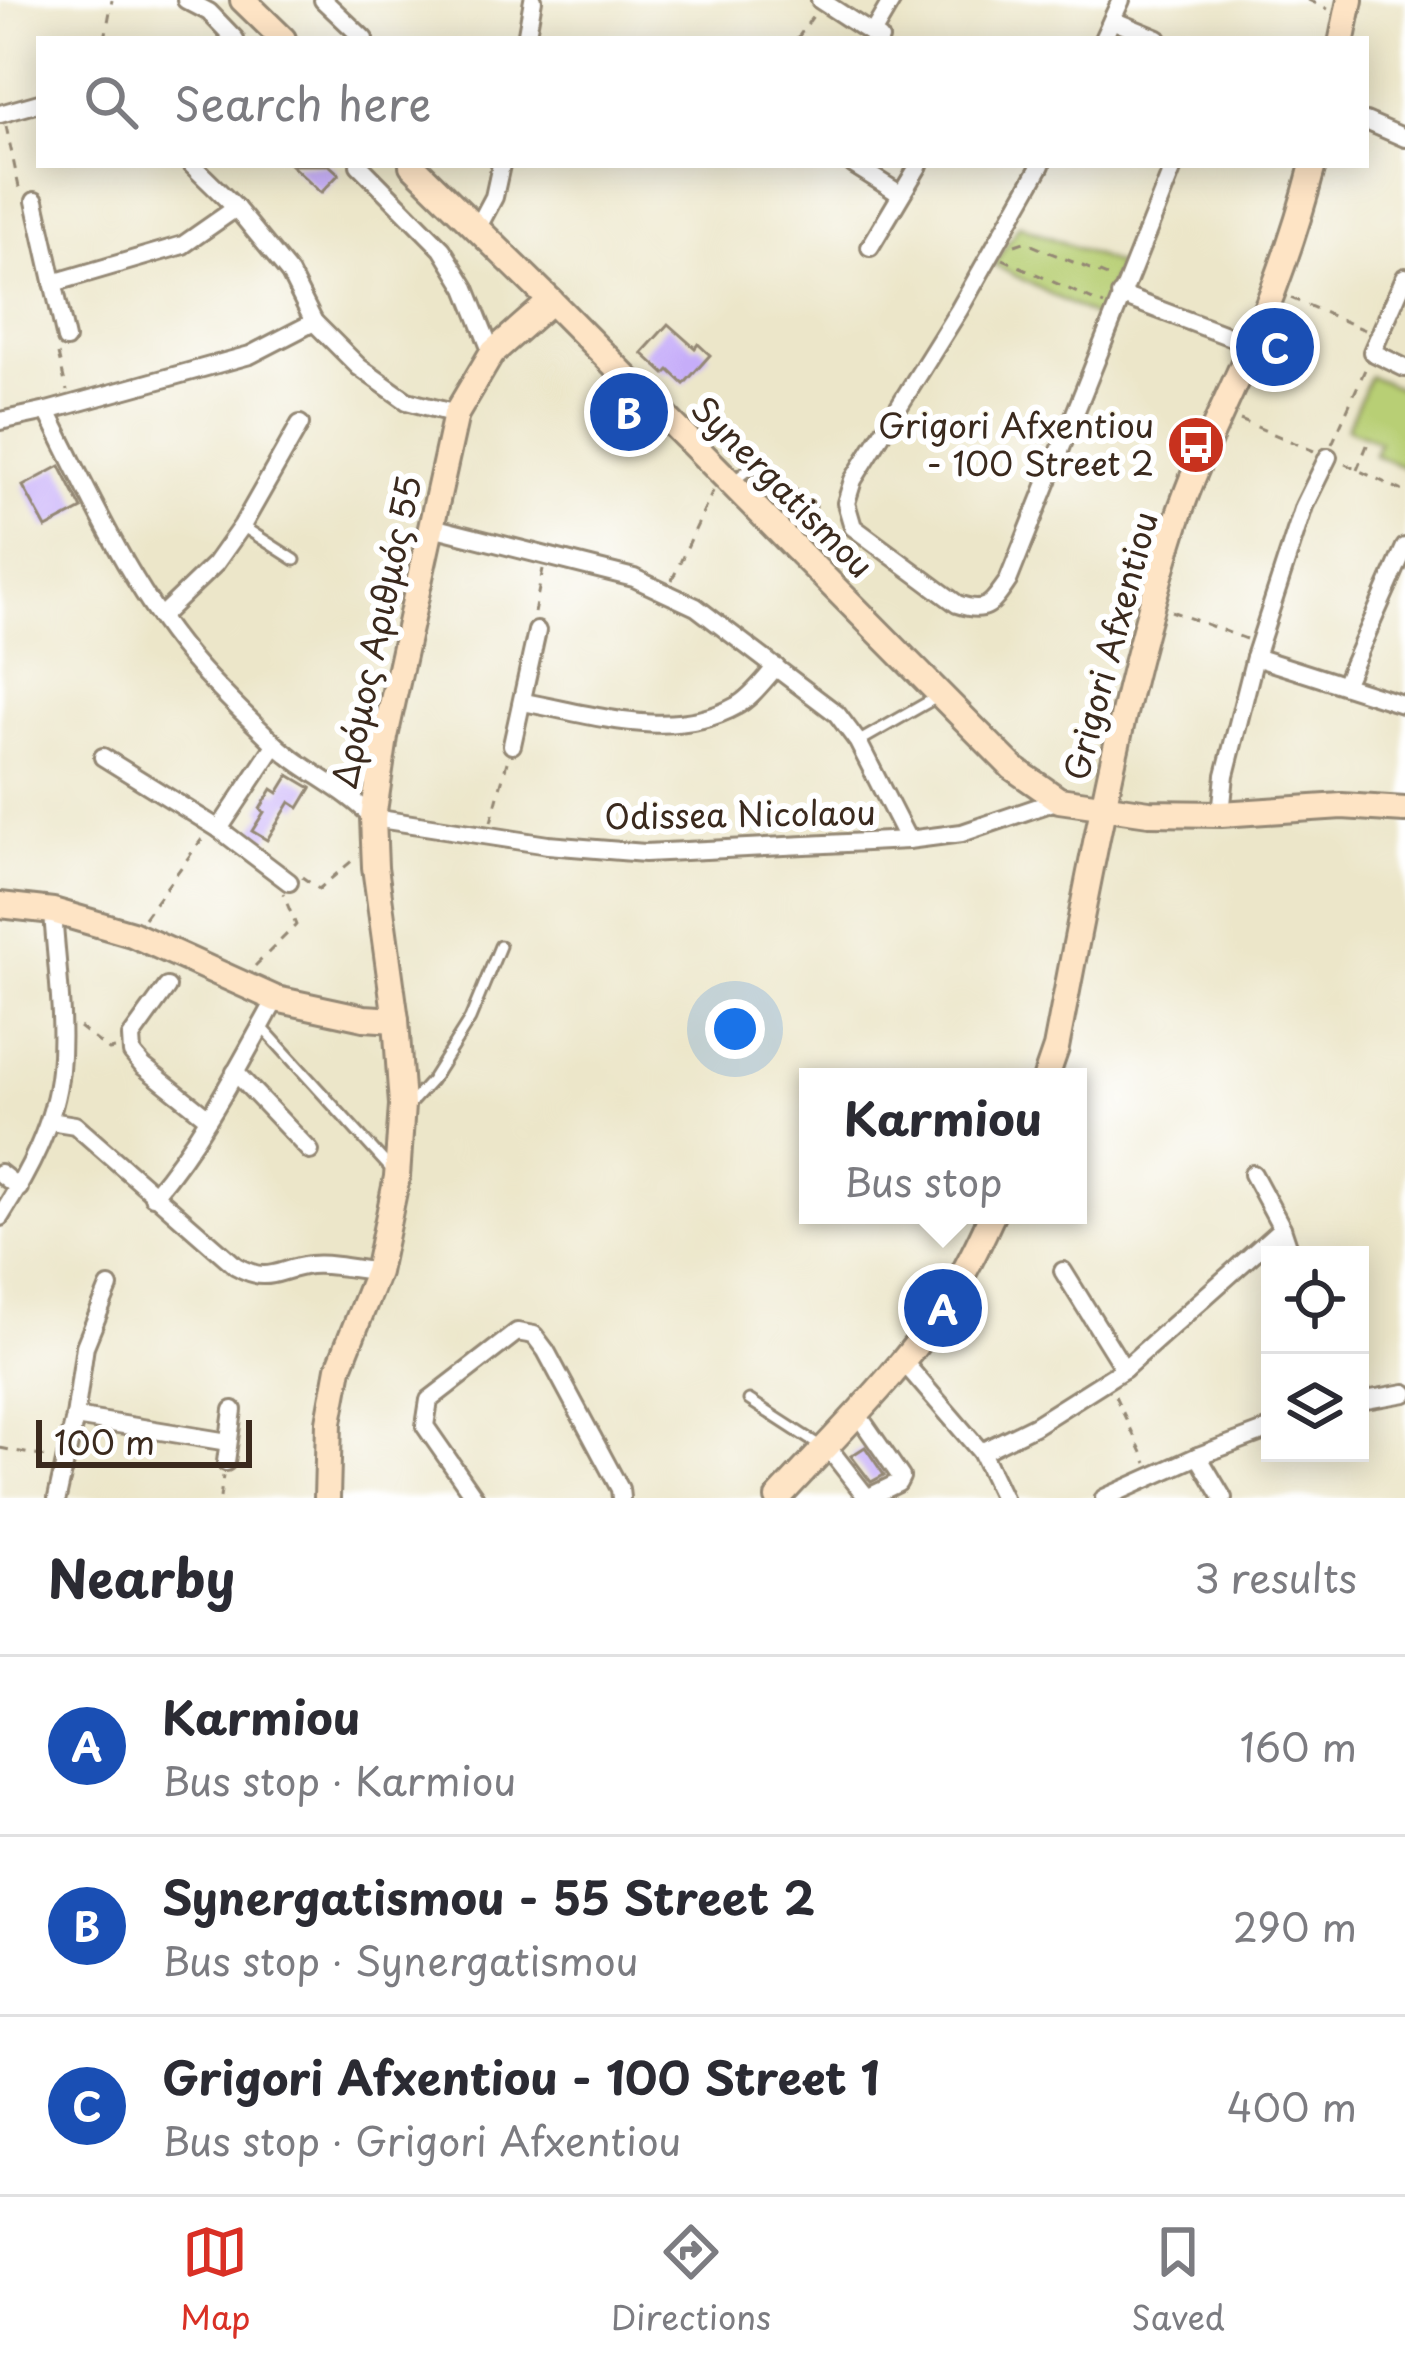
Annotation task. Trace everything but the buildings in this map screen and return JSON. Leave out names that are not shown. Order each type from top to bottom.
[{"type":"street","points":[[187,0],[209,12],[232,36]]},
{"type":"street","points":[[243,0],[280,36]]},
{"type":"street","points":[[323,0],[361,36]]},
{"type":"street","points":[[527,36],[533,0]]},
{"type":"street","points":[[821,1],[876,36],[892,0]]},
{"type":"street","points":[[1104,36],[1121,0]]},
{"type":"street","points":[[1112,20],[1151,36]]},
{"type":"street","points":[[1,113],[36,104]]},
{"type":"street","points":[[1369,122],[1405,138]]},
{"type":"street","points":[[195,168],[236,208],[290,274],[314,322],[359,367],[407,401],[456,414]]},
{"type":"street","points":[[362,168],[442,249],[466,288],[492,353]]},
{"type":"street","name":"Synergatismou","points":[[415,168],[1013,768],[1059,800]]},
{"type":"street","points":[[477,229],[494,197],[500,168]]},
{"type":"street","points":[[859,168],[900,194]]},
{"type":"street","points":[[870,248],[917,168]]},
{"type":"street","points":[[1039,168],[853,481],[846,503],[853,527],[957,604],[975,610],[992,604],[1008,581],[1173,168]]},
{"type":"street","name":"Grigori Afxentiou","points":[[1049,1068],[1101,808],[1152,603],[1178,517],[1298,224],[1312,168]]},
{"type":"street","points":[[35,200],[66,339]]},
{"type":"street","points":[[53,283],[182,245],[236,208]]},
{"type":"street","points":[[1405,277],[1376,344],[1405,368]]},
{"type":"street","points":[[1120,296],[1252,345]]},
{"type":"street","name":"Δρόμος Αριθμός 55","points":[[328,1498],[329,1422],[339,1368],[377,1272],[398,1177],[401,1114],[396,1020],[373,830],[385,737],[456,414],[492,353],[551,301]]},
{"type":"street","points":[[0,421],[250,355],[314,322]]},
{"type":"street","points":[[46,411],[115,544],[196,664],[275,745],[357,801],[373,830]]},
{"type":"street","points":[[160,616],[214,564],[242,526],[300,424]]},
{"type":"street","points":[[1221,814],[1225,775],[1257,650],[1304,506],[1327,456]]},
{"type":"street","points":[[432,527],[634,578],[696,607],[838,714],[858,742],[908,840]]},
{"type":"street","points":[[1344,685],[1405,548]]},
{"type":"street","points":[[512,745],[537,631]]},
{"type":"street","points":[[1257,650],[1405,705]]},
{"type":"street","points":[[523,702],[655,725],[696,722],[739,705],[776,667]]},
{"type":"street","points":[[215,826],[275,745]]},
{"type":"street","points":[[103,757],[215,826],[289,882]]},
{"type":"street","points":[[1059,800],[1149,813],[1221,814],[1342,806],[1405,810]]},
{"type":"street","name":"Odissea Nicolaou","points":[[373,830],[488,836],[645,853],[908,840],[962,833],[1059,800]]},
{"type":"street","points":[[0,905],[53,910],[132,934],[276,999],[396,1020]]},
{"type":"street","points":[[0,1217],[50,1121],[60,1072],[53,910]]},
{"type":"street","points":[[167,987],[131,1036],[132,1053],[207,1117]]},
{"type":"street","points":[[153,1196],[174,1171],[276,999]]},
{"type":"street","points":[[235,1072],[310,1151]]},
{"type":"street","points":[[50,1121],[75,1125],[249,1273],[263,1276],[312,1264],[377,1272]]},
{"type":"street","points":[[0,1172],[19,1188]]},
{"type":"street","points":[[1253,1174],[1289,1246]]},
{"type":"street","points":[[778,1498],[943,1308],[988,1224]]},
{"type":"street","points":[[982,1452],[1034,1426],[1124,1369],[1282,1228]]},
{"type":"street","points":[[1064,1271],[1124,1369]]},
{"type":"street","points":[[57,1498],[85,1346],[109,1287]]},
{"type":"street","points":[[475,1498],[425,1426],[425,1412],[429,1400],[517,1332],[534,1335],[546,1351],[621,1498]]},
{"type":"street","points":[[902,1360],[982,1452],[1003,1498]]},
{"type":"street","points":[[1369,1399],[1405,1393]]},
{"type":"street","points":[[226,1462],[233,1410]]},
{"type":"street","points":[[824,1447],[869,1497],[898,1483],[901,1477],[856,1412]]},
{"type":"street","points":[[75,1417],[229,1442]]},
{"type":"street","points":[[1104,1498],[1261,1432]]},
{"type":"street","points":[[1198,1456],[1223,1498]]},
{"type":"lane","points":[[726,478],[753,466],[810,507]]},
{"type":"lane","points":[[242,526],[295,560]]},
{"type":"lane","points":[[858,742],[941,694]]},
{"type":"lane","points":[[401,1114],[431,1081],[470,1019],[500,946]]},
{"type":"lane","points":[[261,1026],[398,1177]]},
{"type":"lane","points":[[749,1400],[824,1447]]},
{"type":"path","points":[[106,36],[112,0]]},
{"type":"path","points":[[1307,0],[1346,19]]},
{"type":"path","points":[[799,36],[821,1]]},
{"type":"path","points":[[1,113],[22,201],[35,200]]},
{"type":"path","points":[[991,254],[1024,242],[1120,296]]},
{"type":"path","points":[[991,254],[1120,296]]},
{"type":"path","points":[[1273,290],[1376,344],[1327,456]]},
{"type":"path","points":[[66,339],[56,347],[70,405]]},
{"type":"path","points":[[1357,470],[1370,439]]},
{"type":"path","points":[[666,592],[726,478]]},
{"type":"path","points":[[537,631],[532,624],[546,556]]},
{"type":"path","points":[[1152,603],[1257,650]]},
{"type":"path","points":[[488,836],[512,745]]},
{"type":"path","points":[[132,934],[215,826]]},
{"type":"path","points":[[239,982],[296,925],[282,895],[289,882],[303,876],[319,889],[373,830]]},
{"type":"path","points":[[59,1011],[109,1051],[131,1046]]},
{"type":"path","points":[[1107,1379],[1153,1475]]},
{"type":"path","points":[[0,1448],[65,1460]]},
{"type":"path","points":[[220,1498],[226,1462]]},
{"type":"green space","points":[[1019,225],[1119,265],[1097,318],[994,265]]},
{"type":"green space","points":[[1370,376],[1405,391],[1405,468],[1374,455],[1379,442],[1347,428]]},
{"type":"place","name":"Grigori Afxentiou - 100 Street 1","points":[[1275,347]]},
{"type":"place","name":"Synergatismou - 55 Street 2","points":[[629,412]]},
{"type":"place","name":"Grigori Afxentiou - 100 Street 2","points":[[1196,445]]},
{"type":"place","name":"Karmiou","points":[[943,1308]]}]
